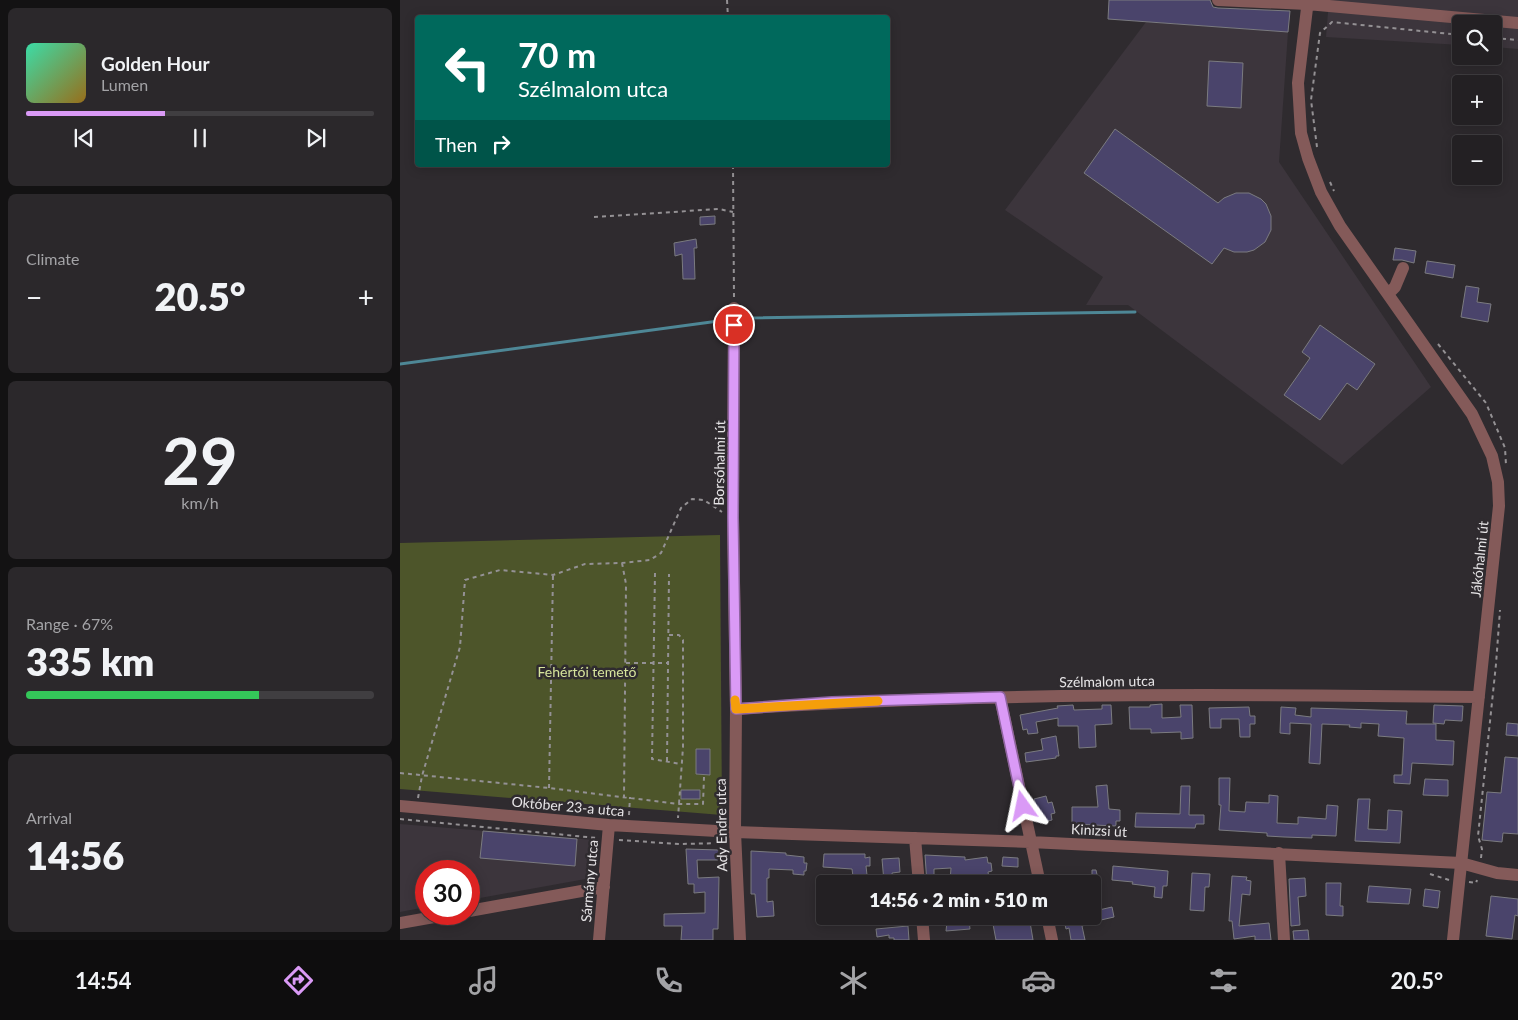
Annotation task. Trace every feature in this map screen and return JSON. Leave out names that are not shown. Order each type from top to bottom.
[{"type":"street","points":[[1218,0],[1308,2],[1518,23]]},
{"type":"street","name":"Jákóhalmi út","points":[[1308,2],[1298,83],[1301,133],[1321,192],[1340,226],[1472,414],[1492,456],[1498,482],[1500,506],[1453,940]]},
{"type":"street","points":[[1388,294],[1395,287],[1403,268]]},
{"type":"street","name":"Borsóhalmi út","points":[[734,308],[733,518],[736,709]]},
{"type":"street","name":"Szélmalom utca","points":[[736,709],[832,702],[1000,697],[1231,694],[1479,697]]},
{"type":"street","points":[[1000,697],[1038,875]]},
{"type":"street","name":"Ady Endre utca","points":[[736,709],[735,832],[740,940]]},
{"type":"street","name":"Október 23-a utca","points":[[400,806],[609,825],[735,832]]},
{"type":"street","name":"Sármány utca","points":[[600,940],[609,825]]},
{"type":"street","name":"Kinizsi út","points":[[735,832],[1030,842],[1462,863],[1480,869],[1518,875]]},
{"type":"street","points":[[915,838],[918,875]]},
{"type":"street","points":[[1279,854],[1284,940]]},
{"type":"street","points":[[480,909],[604,887]]},
{"type":"street","points":[[400,922],[415,920]]},
{"type":"street","points":[[923,925],[924,940]]},
{"type":"street","points":[[1049,925],[1052,940]]},
{"type":"path","points":[[727,0],[728,15]]},
{"type":"path","points":[[1318,147],[1311,100],[1320,33],[1332,22],[1452,34]]},
{"type":"path","points":[[1502,39],[1518,40]]},
{"type":"path","points":[[733,167],[734,308]]},
{"type":"path","points":[[1330,182],[1338,199]]},
{"type":"path","points":[[594,217],[719,209],[733,212]]},
{"type":"path","points":[[1437,342],[1486,403],[1505,448],[1506,467]]},
{"type":"path","points":[[417,808],[422,776],[460,647],[465,580],[500,570],[553,575],[585,564],[650,560],[661,552],[681,508],[692,499],[704,500],[733,518]]},
{"type":"path","points":[[622,563],[626,584],[624,797]]},
{"type":"path","points":[[655,573],[652,759],[680,764]]},
{"type":"path","points":[[667,762],[669,574]]},
{"type":"path","points":[[549,788],[553,575]]},
{"type":"path","points":[[1459,881],[1476,883],[1480,869],[1482,849],[1478,836],[1501,604]]},
{"type":"path","points":[[669,635],[679,635],[683,640],[683,747],[680,764],[677,828]]},
{"type":"path","points":[[626,663],[669,663]]},
{"type":"path","points":[[400,773],[630,797],[678,804],[703,804],[704,777]]},
{"type":"path","points":[[629,826],[630,797]]},
{"type":"path","points":[[400,819],[608,840]]},
{"type":"shaded area","points":[[1329,0],[1518,0],[1518,49],[1502,48],[1502,15],[1452,15],[1452,44],[1326,37]]},
{"type":"shaded area","points":[[1146,22],[1288,32],[1279,162],[1431,387],[1342,465],[1128,305],[1086,305],[1103,277],[1005,210]]},
{"type":"shaded area","points":[[400,824],[594,840],[591,878],[480,898],[480,860],[415,860],[415,909],[400,912]]},
{"type":"green space","name":"Fehértói temető","points":[[720,535],[722,815],[400,789],[400,543]]},
{"type":"building","points":[[1109,0],[1210,0],[1213,7],[1218,8],[1290,11],[1288,32],[1108,19]]},
{"type":"building","points":[[1209,61],[1243,63],[1241,108],[1207,106]]},
{"type":"building","points":[[1115,129],[1218,203],[1236,193],[1249,193],[1261,199],[1266,204],[1271,216],[1271,230],[1265,242],[1254,250],[1247,252],[1234,252],[1224,248],[1212,264],[1084,173]]},
{"type":"building","points":[[715,216],[715,224],[700,225],[700,217]]},
{"type":"building","points":[[696,239],[697,248],[694,248],[695,279],[683,279],[682,254],[675,256],[674,243]]},
{"type":"building","points":[[1395,248],[1416,251],[1414,263],[1393,260]]},
{"type":"building","points":[[1427,261],[1455,265],[1453,278],[1425,273]]},
{"type":"building","points":[[1466,286],[1479,288],[1477,302],[1491,304],[1488,322],[1461,317]]},
{"type":"building","points":[[1320,325],[1375,364],[1357,390],[1347,383],[1320,420],[1284,395],[1310,358],[1302,352]]},
{"type":"building","points":[[1162,704],[1162,718],[1181,717],[1180,705],[1192,705],[1193,738],[1181,739],[1181,732],[1151,733],[1151,729],[1130,729],[1129,707],[1150,707],[1150,705]]},
{"type":"building","points":[[1073,705],[1074,710],[1102,709],[1102,705],[1111,705],[1112,724],[1095,725],[1096,747],[1079,748],[1078,726],[1058,726],[1058,718],[1036,722],[1038,733],[1028,734],[1027,729],[1023,730],[1020,715],[1058,708],[1057,706]]},
{"type":"building","points":[[1434,705],[1463,706],[1462,721],[1445,720],[1444,724],[1433,723]]},
{"type":"building","points":[[1249,707],[1250,716],[1255,716],[1255,724],[1250,724],[1250,737],[1240,737],[1239,719],[1221,719],[1221,728],[1210,728],[1209,708]]},
{"type":"building","points":[[1281,707],[1296,708],[1295,715],[1311,717],[1311,708],[1407,711],[1406,724],[1436,724],[1436,740],[1454,741],[1453,765],[1412,763],[1410,784],[1394,783],[1394,775],[1402,775],[1404,738],[1378,736],[1379,724],[1361,723],[1361,728],[1349,727],[1350,725],[1322,724],[1320,764],[1309,763],[1311,724],[1290,723],[1290,734],[1280,733]]},
{"type":"building","points":[[1507,723],[1518,724],[1518,736],[1506,735]]},
{"type":"building","points":[[1056,736],[1059,756],[1026,762],[1025,753],[1043,750],[1041,739]]},
{"type":"building","points":[[696,749],[710,749],[710,775],[696,774]]},
{"type":"building","points":[[1505,757],[1518,758],[1518,834],[1503,833],[1502,842],[1482,840],[1487,792],[1501,793]]},
{"type":"building","points":[[1219,778],[1230,778],[1229,811],[1245,812],[1246,802],[1269,803],[1269,795],[1278,796],[1277,823],[1298,824],[1298,817],[1326,819],[1327,805],[1338,806],[1336,836],[1312,835],[1312,838],[1284,837],[1267,836],[1267,833],[1219,830],[1221,805],[1219,805]]},
{"type":"building","points":[[1425,779],[1448,780],[1448,796],[1423,795]]},
{"type":"building","points":[[1107,785],[1109,809],[1120,810],[1120,821],[1116,821],[1116,826],[1072,824],[1072,807],[1098,807],[1096,786]]},
{"type":"building","points":[[1181,786],[1190,786],[1189,815],[1204,815],[1204,824],[1196,824],[1195,828],[1135,827],[1136,813],[1180,814]]},
{"type":"building","points":[[681,790],[700,790],[700,799],[681,799]]},
{"type":"building","points":[[1046,796],[1048,803],[1052,802],[1055,813],[1051,814],[1052,820],[1040,823],[1034,799]]},
{"type":"building","points":[[1358,799],[1370,799],[1368,829],[1387,830],[1388,810],[1402,811],[1400,843],[1355,841]]},
{"type":"building","points":[[483,831],[577,839],[575,866],[480,858]]},
{"type":"building","points":[[686,849],[719,850],[719,860],[697,860],[698,878],[719,877],[718,929],[713,929],[713,940],[681,940],[682,926],[664,926],[664,914],[705,913],[705,892],[694,893],[694,884],[688,884]]},
{"type":"building","points":[[751,851],[786,853],[786,855],[804,857],[804,863],[807,863],[804,875],[793,874],[793,870],[769,869],[767,902],[773,901],[774,916],[757,917],[755,894],[751,894]]},
{"type":"building","points":[[824,854],[865,854],[865,858],[870,857],[870,866],[866,866],[867,875],[853,875],[852,869],[823,867]]},
{"type":"building","points":[[925,855],[965,857],[965,860],[987,857],[988,863],[991,863],[992,871],[988,872],[988,875],[950,875],[951,868],[934,869],[934,875],[926,875]]},
{"type":"building","points":[[1003,857],[1018,858],[1018,867],[1002,866]]},
{"type":"building","points":[[899,858],[900,872],[892,873],[892,875],[883,875],[882,859]]},
{"type":"building","points":[[1113,866],[1168,871],[1167,886],[1163,886],[1162,898],[1154,897],[1155,887],[1112,880]]},
{"type":"building","points":[[1092,870],[1096,870],[1097,875],[1092,875]]},
{"type":"building","points":[[1192,873],[1210,874],[1209,887],[1205,887],[1204,911],[1190,910]]},
{"type":"building","points":[[1232,876],[1247,877],[1246,880],[1251,881],[1250,895],[1242,894],[1239,926],[1269,923],[1271,940],[1255,940],[1255,936],[1234,939],[1232,921],[1229,921]]},
{"type":"building","points":[[1305,878],[1306,896],[1298,897],[1300,925],[1291,926],[1289,879]]},
{"type":"building","points":[[1326,883],[1341,883],[1340,906],[1343,906],[1343,916],[1326,915]]},
{"type":"building","points":[[1369,886],[1411,889],[1409,904],[1367,902]]},
{"type":"building","points":[[1425,889],[1440,891],[1438,908],[1423,906]]},
{"type":"building","points":[[1491,896],[1518,899],[1518,916],[1515,915],[1512,939],[1486,936]]},
{"type":"building","points":[[1112,907],[1114,917],[1101,920],[1101,910]]},
{"type":"building","points":[[947,925],[970,925],[970,929],[946,931]]},
{"type":"building","points":[[993,925],[1030,925],[1033,940],[996,940]]},
{"type":"building","points":[[1065,925],[1086,925],[1082,926],[1085,940],[1071,940],[1069,928],[1066,929]]},
{"type":"building","points":[[908,926],[909,940],[894,940],[894,938],[889,938],[889,935],[877,937],[876,929]]},
{"type":"building","points":[[1308,930],[1309,940],[1294,940],[1293,931]]},
{"type":"waterway","points":[[740,318],[1135,312]]},
{"type":"waterway","points":[[400,364],[726,320]]},
{"type":"slow traffic","points":[[735,700],[736,709],[832,702],[878,701]]},
{"type":"route","points":[[734,325],[733,518],[736,709],[832,702],[1000,697],[1023,806]]}]
